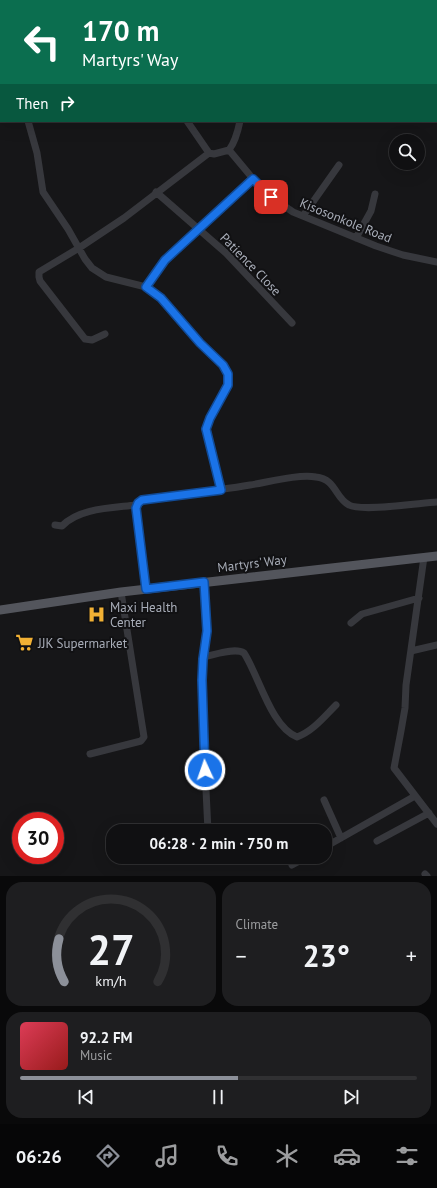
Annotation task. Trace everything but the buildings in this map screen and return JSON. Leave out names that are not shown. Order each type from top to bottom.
[{"type":"main road","name":"Martyrs' Way","points":[[0,610],[121,592],[437,556]]},
{"type":"street","points":[[28,122],[43,192],[89,264],[98,273],[106,277],[146,287],[161,298],[200,343],[223,365],[228,374],[228,385],[210,418],[206,429],[221,490]]},
{"type":"street","points":[[188,122],[206,150],[209,153],[214,154],[228,150],[232,146],[240,122]]},
{"type":"street","name":"Kisosonkole Road","points":[[228,150],[271,197],[293,212],[376,246],[403,255],[437,262]]},
{"type":"street","points":[[105,334],[92,340],[85,338],[40,281],[39,272],[43,268],[79,248],[124,218],[156,192],[209,153]]},
{"type":"street","points":[[303,216],[339,165]]},
{"type":"street","points":[[146,287],[165,260],[253,179]]},
{"type":"street","name":"Patience Close","points":[[156,192],[226,253],[292,323]]},
{"type":"street","points":[[356,238],[371,211],[375,194]]},
{"type":"street","points":[[55,525],[62,526],[68,520],[87,512],[136,505],[142,500],[315,476],[325,478],[334,486],[345,503],[352,506],[372,508],[437,502]]},
{"type":"street","points":[[136,505],[146,589]]},
{"type":"street","points":[[424,557],[406,685],[405,708],[394,768],[437,824]]},
{"type":"street","points":[[204,582],[207,631],[203,657],[202,708],[208,824]]},
{"type":"street","points":[[90,754],[141,741],[144,737],[121,592]]},
{"type":"street","points":[[350,623],[362,614],[419,598]]},
{"type":"street","points":[[411,651],[437,646]]},
{"type":"street","points":[[203,657],[240,650],[244,653],[276,718],[284,729],[292,736],[297,738],[305,734],[336,705]]},
{"type":"street","points":[[332,843],[415,796]]},
{"type":"street","points":[[324,800],[341,838]]},
{"type":"street","points":[[377,841],[429,812]]},
{"type":"place","name":"Maxi Health Center","points":[[97,614]]},
{"type":"place","name":"JJK Supermarket","points":[[25,643]]},
{"type":"route","points":[[205,770],[202,680],[207,631],[204,582],[146,589],[136,505],[142,500],[221,490],[206,429],[210,418],[228,385],[229,378],[223,365],[200,343],[161,298],[146,287],[165,260],[253,179],[271,197]]}]
